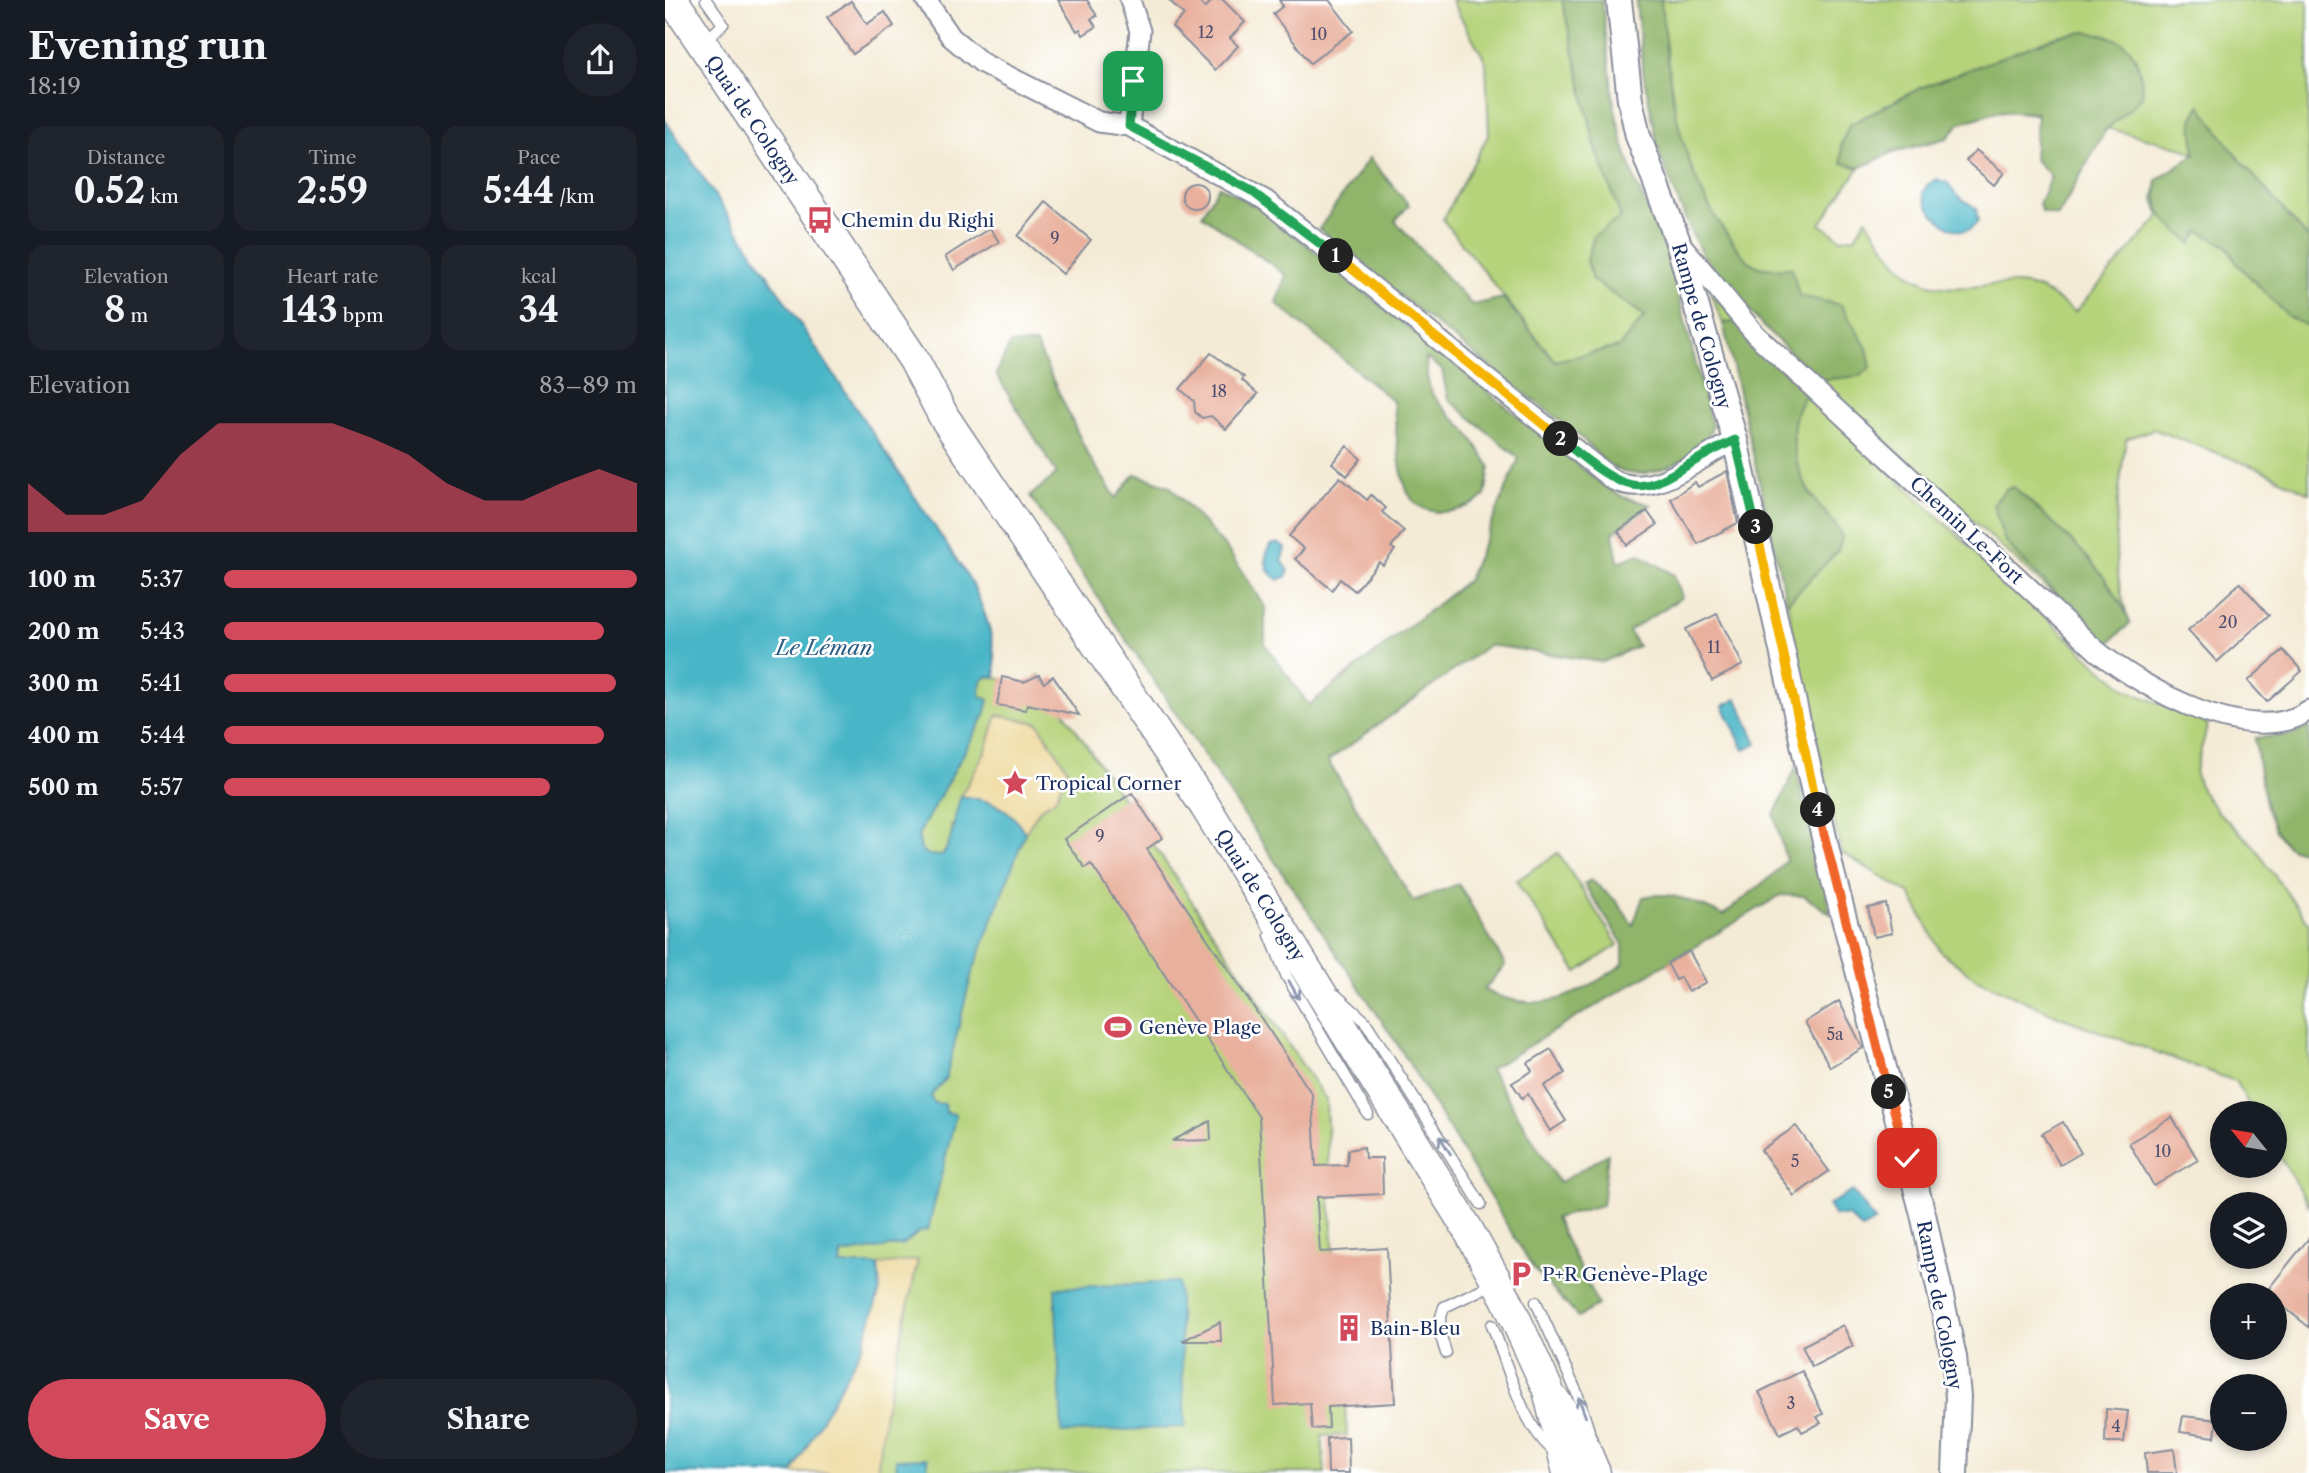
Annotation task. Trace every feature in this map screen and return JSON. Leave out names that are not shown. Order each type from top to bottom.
[{"type":"main road","name":"Quai de Cologny","points":[[673,0],[862,300]]},
{"type":"main road","name":"Quai de Cologny","points":[[665,22],[862,300],[914,360],[944,417],[1238,860],[1498,1282],[1548,1390],[1579,1435],[1597,1473]]},
{"type":"main road","name":"Quai de Cologny","points":[[1548,1390],[1566,1465]]},
{"type":"street","points":[[926,0],[951,37],[982,63],[1098,122],[1129,126],[1265,200],[1613,480],[1629,486],[1649,486],[1735,440]]},
{"type":"street","points":[[1129,126],[1140,42],[1139,22],[1130,0]]},
{"type":"street","name":"Rampe de Cologny","points":[[1619,0],[1630,100],[1638,136],[1677,239],[1735,440],[1832,873],[1923,1214],[1954,1357],[1958,1397],[1955,1473]]},
{"type":"street","name":"Chemin Le-Fort","points":[[1677,239],[1755,334],[2097,652],[2126,674],[2177,699],[2261,726],[2282,723],[2309,710]]},
{"type":"lane","points":[[702,45],[723,24],[706,0]]},
{"type":"lane","points":[[1238,860],[1287,977],[1368,1114]]},
{"type":"lane","points":[[1307,969],[1365,1021],[1481,1204]]},
{"type":"lane","points":[[1446,1353],[1438,1327],[1444,1307],[1498,1282]]},
{"type":"lane","points":[[1536,1302],[1584,1411],[1597,1473]]},
{"type":"lane","points":[[1492,1325],[1533,1428],[1545,1445],[1566,1465]]},
{"type":"green space","points":[[1451,0],[1562,0],[1595,145],[1621,217],[1594,236],[1587,261],[1592,280],[1645,316],[1619,347],[1555,361],[1443,220],[1489,134],[1486,62]]},
{"type":"green space","points":[[1562,0],[1602,0],[1614,105],[1622,140],[1637,185],[1669,259],[1712,427],[1707,438],[1687,456],[1662,469],[1649,472],[1624,472],[1610,465],[1575,432],[1319,229],[1369,158],[1409,205],[1395,221],[1472,305],[1503,298],[1555,361],[1619,347],[1645,316],[1592,280],[1587,261],[1594,236],[1621,217],[1595,145]]},
{"type":"green space","points":[[1636,0],[2308,0],[2309,493],[2260,469],[2153,429],[2126,439],[2117,508],[2116,554],[2118,578],[2130,623],[2108,644],[1819,380],[1761,324],[1702,254],[1659,153],[1643,70]],"holes":[[[2000,111],[2113,130],[2180,147],[2195,154],[2157,180],[2154,200],[2160,216],[2075,312],[2034,287],[2002,284],[1955,288],[1925,282],[1910,274],[1897,262],[1866,219],[1855,237],[1841,239],[1820,224],[1859,168],[1893,152],[1947,138],[1960,123]]]},
{"type":"green space","points":[[1636,0],[1661,0],[1672,94],[1679,125],[1698,184],[1712,212],[1746,259],[1764,268],[1792,268],[1799,296],[1841,305],[1867,348],[1871,367],[1860,376],[1819,380],[1761,324],[1702,254],[1659,153],[1643,70]]},
{"type":"green space","points":[[2085,32],[2113,38],[2130,49],[2139,68],[2143,96],[2105,131],[2058,216],[2042,212],[2039,204],[2051,176],[2034,159],[2037,113],[2000,111],[1960,123],[1947,138],[1893,152],[1859,168],[1842,163],[1841,145],[1849,125],[1920,88],[2061,35]]},
{"type":"green space","points":[[2200,105],[2236,155],[2309,239],[2309,327],[2289,317],[2237,264],[2227,246],[2199,231],[2192,244],[2169,224],[2160,211],[2157,203],[2157,180],[2195,154],[2192,120]]},
{"type":"green space","points":[[1219,186],[1261,208],[1603,485],[1623,497],[1651,505],[1613,533],[1618,562],[1639,554],[1674,575],[1682,597],[1629,631],[1638,646],[1603,662],[1489,645],[1328,761],[1413,901],[1459,884],[1505,965],[1484,990],[1522,1002],[1557,999],[1590,985],[1623,964],[1623,944],[1584,884],[1591,880],[1616,901],[1633,925],[1643,897],[1654,895],[1674,896],[1723,915],[1774,874],[1786,860],[1774,815],[1796,767],[1831,914],[1804,896],[1781,895],[1490,1069],[1559,1183],[1608,1154],[1602,1205],[1555,1218],[1598,1305],[1578,1317],[1533,1268],[1398,1045],[1030,496],[1057,474],[996,374],[1010,344],[1036,344],[1088,455],[1116,498],[1135,474],[1170,486],[1227,549],[1265,607],[1265,644],[1309,705],[1468,580],[1519,458],[1448,399],[1442,370],[1426,358],[1432,394],[1468,433],[1490,466],[1485,496],[1476,502],[1454,511],[1431,511],[1420,507],[1406,488],[1393,401],[1276,303],[1286,275],[1202,215]]},
{"type":"green space","points":[[1710,292],[1807,394],[2097,665],[2129,691],[2208,724],[2195,771],[2201,790],[2218,812],[2253,845],[2309,924],[2309,1206],[2287,1168],[2287,1101],[2247,1101],[2235,1081],[2060,1017],[1975,978],[1941,952],[1910,894],[1841,852],[1741,391],[1723,323]]},
{"type":"green space","points":[[1735,322],[1807,394],[1800,404],[1794,427],[1793,440],[1798,465],[1811,494],[1842,537],[1838,551],[1787,603],[1723,323]]},
{"type":"green space","points":[[2014,487],[2095,566],[2121,603],[2130,623],[2108,644],[2004,539],[1993,504],[2007,488]]},
{"type":"green space","name":"Genève Plage","points":[[1039,675],[1326,1100],[1330,1201],[1347,1435],[1322,1436],[1325,1473],[792,1473],[863,1345],[880,1290],[840,1265],[841,1253],[903,1245],[921,1231],[956,1114],[941,1109],[931,1096],[946,1077],[971,976],[996,906],[951,824],[952,841],[941,856],[929,855],[921,850],[918,835],[985,715],[980,696],[981,681],[988,676],[1024,684]]},
{"type":"green space","points":[[2309,727],[2309,851],[2294,850],[2283,841],[2274,826],[2267,808],[2255,738],[2290,735]]},
{"type":"green space","points":[[1558,853],[1618,945],[1577,972],[1516,881]]},
{"type":"sand","name":"Tropical Corner","points":[[997,715],[1038,723],[1068,770],[1055,799],[1040,809],[1025,833],[1006,810],[981,800],[961,796],[986,750]]},
{"type":"sand","points":[[918,1260],[885,1411],[877,1473],[792,1473],[863,1345],[880,1290],[878,1265]]},
{"type":"water","name":"Le Léman","points":[[665,120],[972,583],[986,618],[994,651],[996,677],[988,676],[981,681],[980,696],[989,700],[985,715],[918,835],[921,850],[929,855],[941,856],[945,851],[961,796],[981,800],[1006,810],[1025,833],[971,976],[946,1078],[931,1096],[934,1103],[945,1104],[946,1113],[956,1114],[928,1230],[920,1231],[903,1245],[841,1254],[840,1265],[878,1265],[880,1290],[863,1345],[792,1473],[665,1473]]},
{"type":"water","points":[[1935,180],[1947,182],[1956,195],[1976,208],[1978,220],[1972,228],[1964,231],[1946,225],[1930,209],[1923,192],[1927,185]]},
{"type":"water","points":[[1278,543],[1285,548],[1282,560],[1289,571],[1286,577],[1278,580],[1267,569],[1266,555],[1270,545]]},
{"type":"water","points":[[1737,699],[1757,743],[1744,750],[1723,706]]},
{"type":"water","points":[[1853,1191],[1875,1221],[1862,1229],[1848,1216],[1835,1216],[1828,1205]]},
{"type":"water","points":[[1178,1282],[1185,1427],[1062,1433],[1055,1288]]},
{"type":"water","points":[[927,1458],[928,1473],[897,1473],[896,1459]]},
{"type":"building","points":[[1058,0],[1087,0],[1097,16],[1091,19],[1096,27],[1083,35],[1080,29],[1077,31]]},
{"type":"building","points":[[1169,0],[1197,0],[1205,8],[1213,0],[1223,0],[1245,22],[1230,38],[1238,46],[1215,70],[1172,27],[1184,15]]},
{"type":"building","points":[[1279,0],[1329,0],[1353,31],[1310,63],[1273,14],[1283,6]]},
{"type":"building","points":[[851,1],[867,24],[885,12],[894,26],[853,54],[827,17]]},
{"type":"building","points":[[1976,150],[2004,173],[1994,185],[1966,161]]},
{"type":"building","points":[[1195,183],[1204,187],[1208,196],[1204,205],[1195,209],[1186,205],[1182,196],[1186,187]]},
{"type":"building","points":[[1046,202],[1091,240],[1063,274],[1018,236]]},
{"type":"building","points":[[990,228],[999,242],[954,270],[945,257]]},
{"type":"building","points":[[1211,353],[1244,377],[1242,380],[1258,394],[1226,429],[1211,416],[1202,418],[1195,412],[1194,401],[1180,389]]},
{"type":"building","points":[[1347,446],[1361,459],[1347,476],[1332,463]]},
{"type":"building","points":[[1727,471],[1738,523],[1698,544],[1671,499],[1695,482],[1698,487]]},
{"type":"building","points":[[1340,477],[1367,500],[1371,495],[1386,508],[1382,512],[1404,531],[1391,547],[1395,550],[1383,565],[1379,562],[1355,591],[1340,579],[1332,590],[1295,559],[1304,549],[1289,536]]},
{"type":"building","points":[[1647,511],[1657,525],[1627,545],[1618,531]]},
{"type":"building","points":[[2240,583],[2269,615],[2217,662],[2188,630]]},
{"type":"building","points":[[1717,614],[1743,665],[1712,681],[1686,629]]},
{"type":"building","points":[[2283,650],[2302,671],[2267,702],[2248,681]]},
{"type":"building","points":[[1039,675],[1044,683],[1053,676],[1079,715],[1027,704],[1026,710],[997,705],[1002,677],[1024,682]]},
{"type":"building","points":[[1132,793],[1162,838],[1147,849],[1312,1094],[1316,1166],[1347,1165],[1348,1150],[1364,1147],[1365,1158],[1382,1158],[1383,1194],[1317,1197],[1317,1202],[1320,1252],[1387,1248],[1395,1403],[1328,1407],[1329,1428],[1312,1429],[1310,1403],[1275,1405],[1259,1117],[1091,864],[1085,868],[1064,839]]},
{"type":"building","points":[[1886,904],[1892,933],[1874,937],[1868,908]]},
{"type":"building","points":[[1689,951],[1706,982],[1688,992],[1680,977],[1676,980],[1667,963]]},
{"type":"building","points":[[1839,1001],[1863,1048],[1830,1067],[1805,1022]]},
{"type":"building","points":[[1551,1049],[1565,1073],[1544,1086],[1566,1121],[1550,1131],[1528,1094],[1522,1098],[1512,1083],[1532,1071],[1528,1063]]},
{"type":"building","points":[[2172,1117],[2198,1160],[2154,1186],[2129,1143]]},
{"type":"building","points":[[1210,1121],[1211,1140],[1172,1141]]},
{"type":"building","points":[[2063,1122],[2081,1153],[2060,1165],[2042,1134]]},
{"type":"building","points":[[1796,1126],[1829,1171],[1794,1196],[1761,1150]]},
{"type":"building","points":[[2309,1238],[2309,1327],[2287,1310],[2287,1283],[2273,1283],[2287,1269]]},
{"type":"building","points":[[1220,1322],[1221,1341],[1182,1341]]},
{"type":"building","points":[[1843,1325],[1853,1346],[1812,1367],[1802,1346]]},
{"type":"building","points":[[1802,1371],[1823,1414],[1817,1417],[1821,1423],[1802,1432],[1798,1425],[1780,1434],[1759,1392]]},
{"type":"building","points":[[2106,1409],[2128,1411],[2124,1442],[2105,1442]]},
{"type":"building","points":[[2183,1416],[2210,1419],[2210,1436],[2180,1432]]},
{"type":"building","points":[[1348,1437],[1349,1473],[1328,1473],[1327,1438]]},
{"type":"building","points":[[2174,1449],[2177,1473],[2147,1473],[2145,1453]]},
{"type":"place","name":"Chemin du Righi","points":[[820,220]]},
{"type":"place","name":"Tropical Corner","points":[[1015,783]]},
{"type":"place","name":"Genève Plage","points":[[1118,1027]]},
{"type":"place","name":"P+R Genève-Plage","points":[[1521,1274]]},
{"type":"place","name":"Bain-Bleu","points":[[1349,1328]]},
{"type":"route","points":[[1133,81],[1129,126],[1265,200],[1605,475],[1621,484],[1649,486],[1669,478],[1735,440],[1832,873],[1907,1158]]}]
